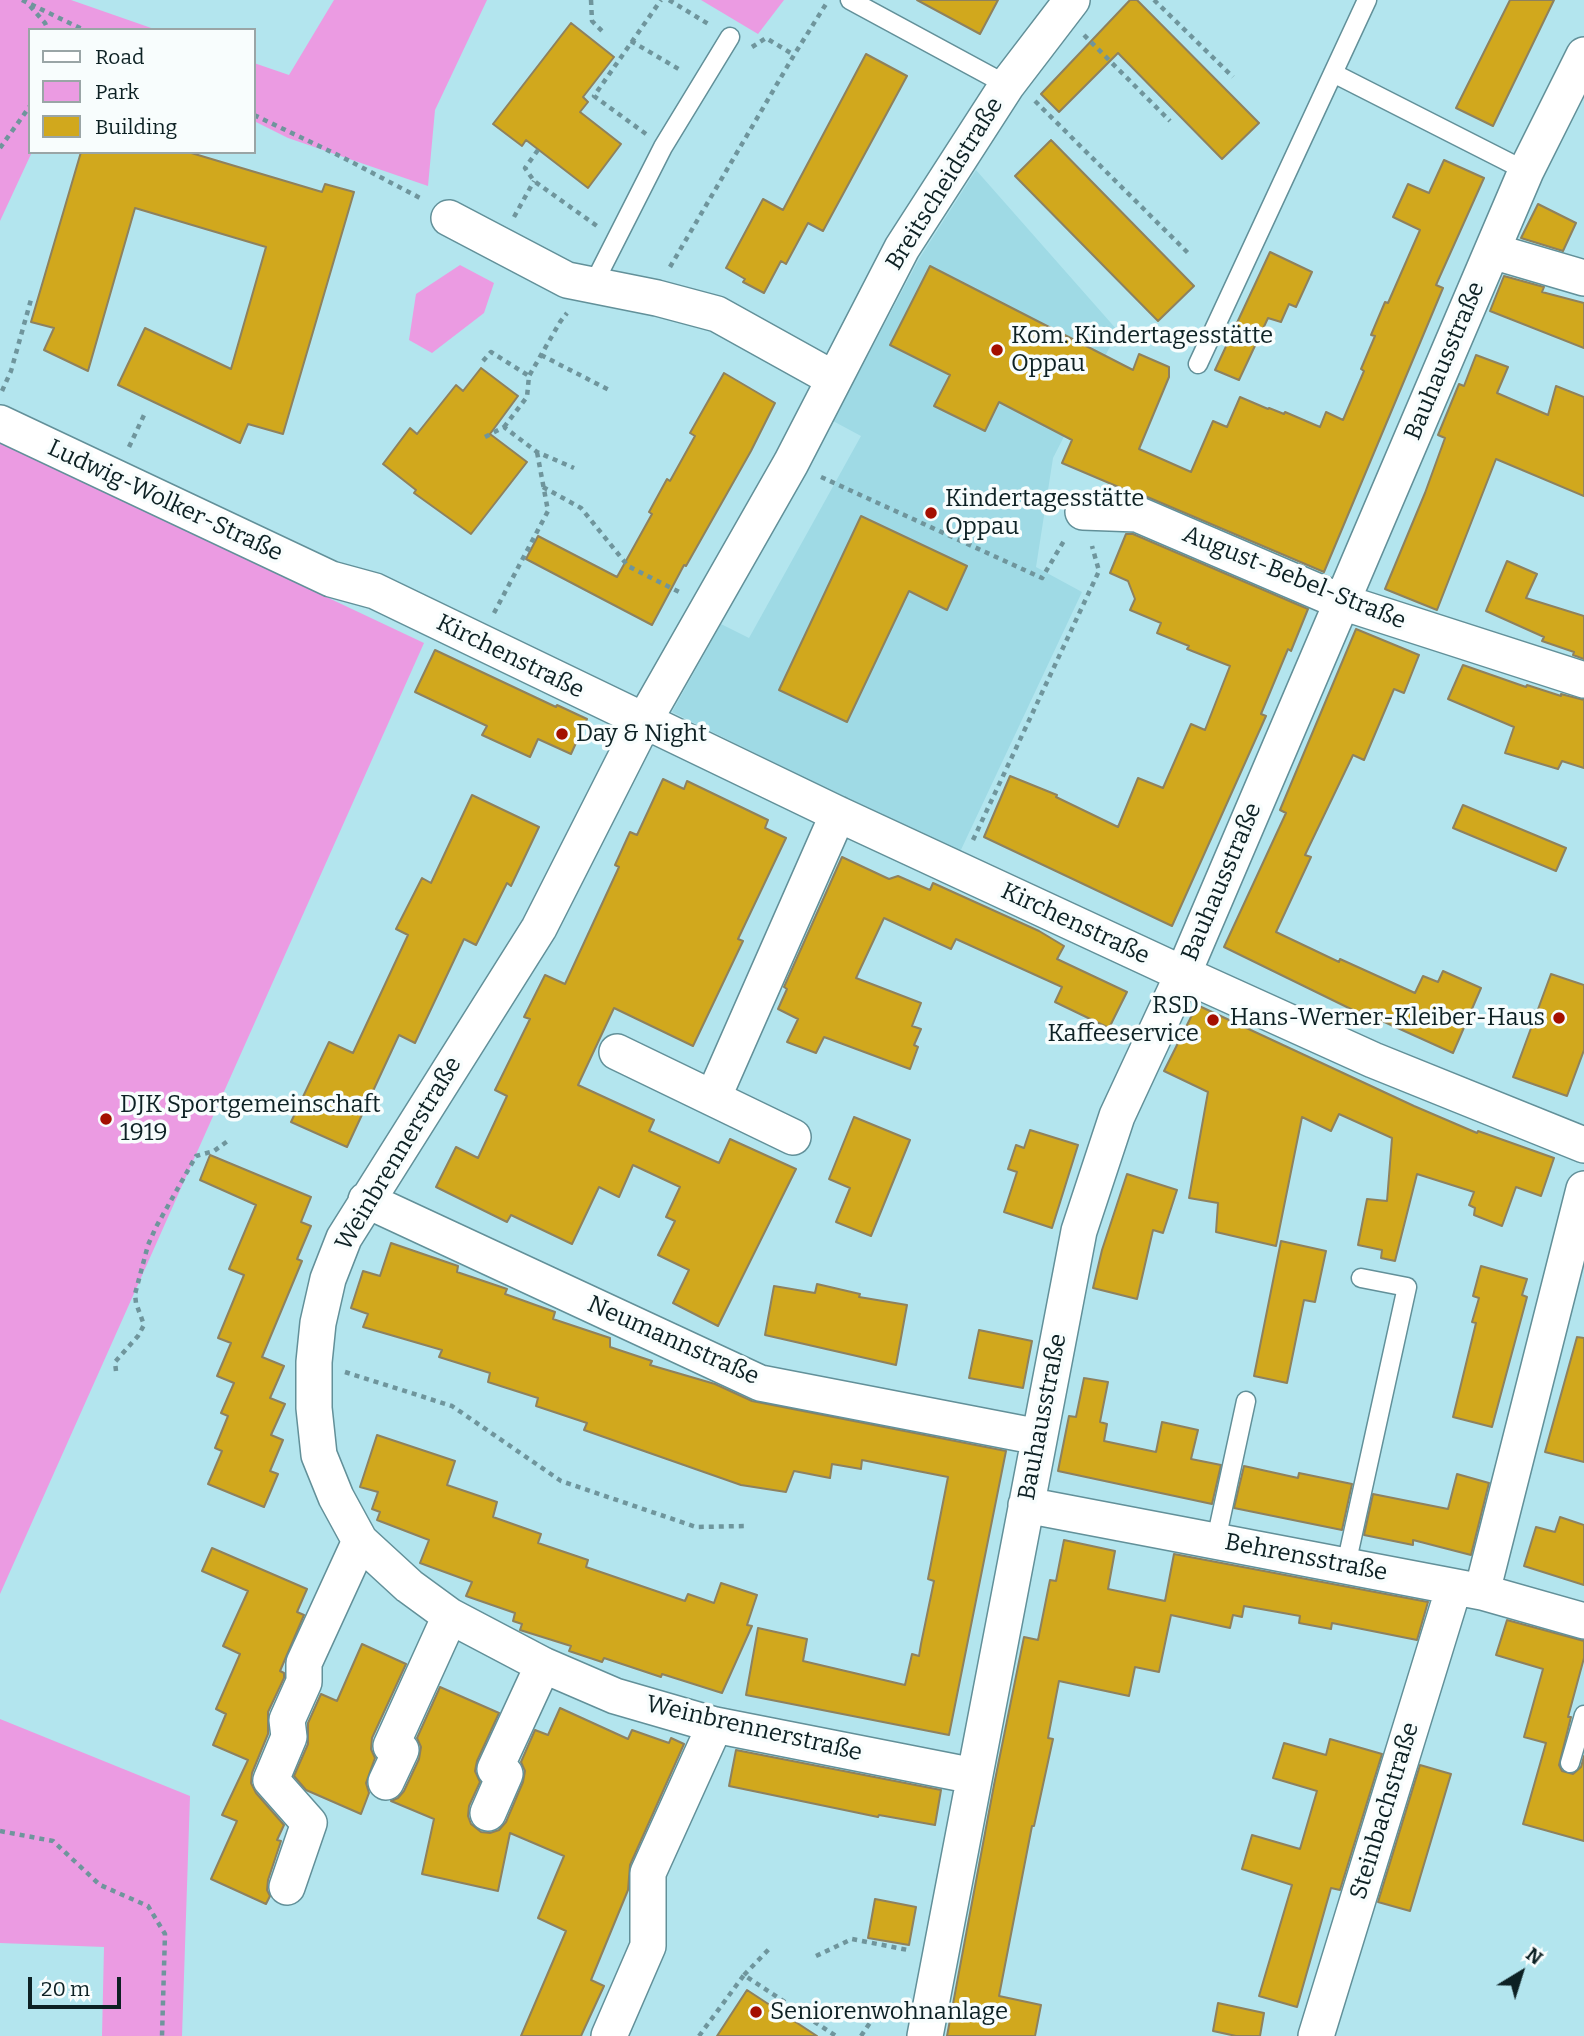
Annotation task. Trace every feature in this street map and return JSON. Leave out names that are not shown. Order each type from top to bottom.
[{"type":"street","name":"Breitscheidstraße","points":[[644,721],[790,463],[902,248],[1009,81],[1067,7]]},
{"type":"street","name":"Bauhausstraße","points":[[927,2025],[1079,1231],[1117,1116],[1183,974],[1526,171],[1584,55]]},
{"type":"street","points":[[449,218],[567,280],[657,298],[717,314],[834,379]]},
{"type":"street","points":[[1492,251],[1584,278]]},
{"type":"street","name":"Ludwig-Wolker-Straße","points":[[0,423],[331,579]]},
{"type":"street","name":"August-Bebel-Straße","points":[[1083,512],[1137,514],[1342,602],[1584,680]]},
{"type":"street","name":"Kirchenstraße","points":[[331,579],[375,591],[838,814],[1373,1060],[1584,1145]]},
{"type":"street","name":"Weinbrennerstraße","points":[[644,721],[539,928],[344,1238],[328,1279],[318,1323],[314,1362],[314,1408],[319,1455],[336,1497],[360,1541],[409,1586],[450,1616],[543,1665],[615,1696],[715,1725],[974,1776]]},
{"type":"street","points":[[713,1098],[838,814]]},
{"type":"street","points":[[617,1052],[793,1137]]},
{"type":"street","name":"Steinbachstraße","points":[[1316,2036],[1468,1589],[1584,1189]]},
{"type":"street","name":"Neumannstraße","points":[[366,1200],[760,1383],[1039,1437]]},
{"type":"street","name":"Behrensstraße","points":[[1026,1505],[1468,1589],[1584,1621]]},
{"type":"street","points":[[287,1887],[309,1823],[271,1780],[289,1737],[287,1720],[304,1682],[304,1663],[360,1541]]},
{"type":"street","points":[[386,1782],[401,1750],[391,1746],[450,1616]]},
{"type":"street","points":[[488,1812],[505,1774],[495,1769],[543,1665]]},
{"type":"street","points":[[609,2036],[648,1946],[648,1873],[715,1725]]},
{"type":"lane","points":[[850,0],[1009,81]]},
{"type":"lane","points":[[1198,364],[1367,0]]},
{"type":"lane","points":[[593,285],[663,148],[730,37]]},
{"type":"lane","points":[[1333,73],[1526,171]]},
{"type":"lane","points":[[1346,1565],[1407,1287],[1361,1278]]},
{"type":"lane","points":[[1216,1540],[1245,1401]]},
{"type":"lane","points":[[1570,1763],[1584,1715]]},
{"type":"path","points":[[591,0],[592,21],[602,31]]},
{"type":"path","points":[[620,115],[594,96],[661,0]]},
{"type":"path","points":[[657,298],[672,262],[829,0]]},
{"type":"path","points":[[1154,0],[1233,77]]},
{"type":"path","points":[[24,1],[46,23],[47,28]]},
{"type":"path","points":[[24,1],[80,28]]},
{"type":"path","points":[[1067,7],[1170,121]]},
{"type":"path","points":[[631,41],[702,83]]},
{"type":"path","points":[[621,46],[626,50]]},
{"type":"path","points":[[1009,81],[1188,253]]},
{"type":"path","points":[[0,148],[28,109]]},
{"type":"path","points":[[256,116],[342,157],[429,203],[449,218]]},
{"type":"path","points":[[538,150],[525,168],[534,181],[615,238]]},
{"type":"path","points":[[498,244],[534,181]]},
{"type":"path","points":[[485,437],[504,427],[527,397],[529,376],[560,322],[593,285]]},
{"type":"path","points":[[0,395],[11,371],[32,296]]},
{"type":"path","points":[[483,361],[491,352],[529,376]]},
{"type":"path","points":[[541,355],[611,391]]},
{"type":"path","points":[[504,427],[537,452],[574,468]]},
{"type":"path","points":[[478,641],[548,510],[537,452]]},
{"type":"path","points":[[790,463],[1042,578],[1054,554],[1083,512]]},
{"type":"path","points":[[543,487],[581,508],[628,566],[710,607]]},
{"type":"path","points":[[959,870],[1099,571],[1083,512]]},
{"type":"path","points":[[116,1371],[116,1362],[144,1325],[135,1303],[135,1294],[148,1245],[156,1227],[196,1156],[214,1151],[229,1140]]},
{"type":"path","points":[[314,1362],[452,1406],[561,1481],[696,1527],[747,1526]]},
{"type":"path","points":[[0,1831],[53,1840],[100,1885],[148,1906],[165,1934],[162,2036]]},
{"type":"path","points":[[816,1956],[852,1939],[940,1956]]},
{"type":"path","points":[[699,2036],[744,1975],[771,1947]]},
{"type":"path","points":[[744,1975],[836,2036]]},
{"type":"path","points":[[861,2036],[882,2005],[927,2025]]},
{"type":"shaded area","name":"Kindertagesstätte Oppau","points":[[976,170],[1118,331],[1053,458],[1036,567],[1082,592],[959,854],[672,712],[721,624],[749,638],[861,436],[833,421],[919,259]]},
{"type":"green space","points":[[0,0],[71,0],[151,28],[28,28],[28,154],[31,154],[0,221]]},
{"type":"green space","points":[[334,0],[487,0],[435,110],[428,186],[288,138],[256,122],[256,64],[289,75]]},
{"type":"green space","points":[[701,0],[784,0],[758,34]]},
{"type":"green space","points":[[460,265],[494,283],[484,313],[432,353],[409,340],[416,294]]},
{"type":"green space","name":"DJK Sportgemeinschaft 1919","points":[[0,443],[424,643],[0,1594]]},
{"type":"green space","points":[[0,1719],[190,1796],[182,2036],[102,2036],[104,1947],[0,1943]]},
{"type":"building","points":[[917,0],[998,0],[980,34]]},
{"type":"building","points":[[1130,0],[1137,0],[1259,123],[1222,159],[1118,53],[1059,112],[1041,94]]},
{"type":"building","points":[[1510,0],[1554,0],[1493,126],[1456,108]]},
{"type":"building","points":[[571,23],[614,57],[583,97],[588,102],[580,112],[621,144],[588,188],[526,140],[522,146],[493,124]]},
{"type":"building","points":[[866,54],[907,76],[823,231],[808,223],[786,264],[781,261],[764,293],[743,282],[745,279],[726,268],[763,199],[783,210]]},
{"type":"building","points":[[1051,140],[1194,286],[1158,321],[1015,176]]},
{"type":"building","points":[[80,154],[195,154],[322,192],[325,184],[354,192],[283,434],[248,424],[240,443],[118,385],[145,328],[231,369],[266,247],[135,208],[88,371],[44,350],[54,328],[31,322]]},
{"type":"building","points":[[1444,160],[1484,178],[1436,285],[1443,288],[1324,572],[1062,463],[1072,440],[999,402],[985,431],[934,406],[950,375],[890,345],[930,266],[1133,370],[1139,354],[1169,367],[1169,377],[1139,449],[1191,472],[1213,421],[1227,427],[1240,397],[1320,427],[1326,412],[1343,420],[1364,371],[1361,369],[1375,336],[1371,335],[1420,230],[1393,217],[1408,184],[1429,193]]},
{"type":"building","points":[[1538,204],[1576,223],[1563,251],[1521,238]]},
{"type":"building","points":[[1270,252],[1312,272],[1296,307],[1289,304],[1281,322],[1268,318],[1239,380],[1215,370]]},
{"type":"building","points":[[1504,276],[1544,287],[1542,292],[1584,303],[1584,348],[1490,311]]},
{"type":"building","points":[[1476,355],[1508,367],[1497,393],[1548,415],[1556,386],[1584,397],[1584,496],[1496,459],[1437,610],[1385,589],[1445,438],[1438,435],[1459,384],[1464,386]]},
{"type":"building","points":[[481,368],[518,396],[490,434],[527,462],[471,534],[414,493],[416,490],[383,464],[410,428],[417,434],[456,385],[463,391]]},
{"type":"building","points":[[724,373],[775,403],[751,451],[652,625],[526,559],[538,536],[617,577],[652,514],[649,512],[667,479],[670,481],[695,436],[690,433]]},
{"type":"building","points":[[861,516],[967,566],[947,610],[909,591],[847,722],[779,690]]},
{"type":"building","points":[[1126,534],[1133,534],[1308,609],[1261,714],[1266,716],[1172,926],[984,837],[1010,776],[1057,795],[1056,797],[1118,827],[1138,778],[1163,788],[1191,724],[1205,730],[1230,666],[1187,649],[1189,646],[1157,633],[1161,623],[1130,610],[1135,599],[1128,581],[1110,573]]},
{"type":"building","points":[[1507,561],[1537,574],[1526,598],[1584,616],[1584,659],[1573,655],[1574,652],[1542,641],[1544,637],[1486,611]]},
{"type":"building","points":[[1356,629],[1419,655],[1404,693],[1394,689],[1364,760],[1353,755],[1305,855],[1311,857],[1276,932],[1339,962],[1340,959],[1415,993],[1423,976],[1438,982],[1443,971],[1481,988],[1453,1053],[1360,1011],[1359,1013],[1224,947],[1286,813],[1280,810]]},
{"type":"building","points":[[435,650],[587,719],[571,754],[538,739],[530,757],[482,735],[487,726],[415,692]]},
{"type":"building","points":[[1463,665],[1526,687],[1527,685],[1584,700],[1584,768],[1562,761],[1558,769],[1505,753],[1514,727],[1448,699]]},
{"type":"building","points":[[663,779],[684,789],[687,781],[768,820],[765,828],[786,838],[738,939],[743,941],[693,1046],[614,1008],[578,1085],[654,1120],[649,1131],[719,1163],[730,1139],[796,1169],[718,1326],[673,1303],[689,1270],[658,1255],[675,1221],[666,1217],[680,1187],[633,1165],[619,1197],[599,1187],[572,1244],[511,1215],[507,1222],[436,1187],[456,1147],[478,1158],[507,1096],[495,1090],[530,1019],[524,1017],[545,975],[565,984],[619,867],[615,865],[630,832],[637,835]]},
{"type":"building","points":[[472,795],[539,827],[511,886],[507,883],[476,945],[464,939],[415,1043],[399,1035],[347,1147],[291,1122],[329,1042],[353,1053],[408,935],[396,929],[422,878],[431,883]]},
{"type":"building","points":[[1463,805],[1566,848],[1556,871],[1453,828]]},
{"type":"building","points":[[842,857],[889,879],[898,876],[930,890],[933,883],[1039,931],[1064,946],[1057,959],[1127,992],[1109,1028],[1055,1002],[1062,987],[956,939],[951,949],[884,918],[856,978],[921,1003],[912,1026],[921,1029],[914,1045],[918,1047],[910,1069],[824,1037],[816,1053],[787,1042],[798,1019],[778,1009],[787,989],[784,987]]},
{"type":"building","name":"Hans-Werner-Kleiber-Haus","points":[[1551,974],[1584,985],[1584,1050],[1567,1096],[1513,1077]]},
{"type":"building","points":[[1197,1005],[1477,1133],[1478,1131],[1554,1158],[1541,1196],[1516,1187],[1502,1226],[1474,1215],[1475,1208],[1469,1205],[1474,1192],[1417,1174],[1395,1261],[1381,1258],[1382,1250],[1358,1245],[1367,1199],[1387,1201],[1392,1138],[1339,1114],[1331,1131],[1302,1117],[1276,1246],[1216,1232],[1218,1203],[1189,1198],[1208,1092],[1164,1071]]},
{"type":"building","points":[[854,1117],[910,1140],[871,1236],[836,1222],[850,1188],[829,1179]]},
{"type":"building","points":[[1030,1130],[1078,1145],[1052,1228],[1004,1212],[1017,1172],[1008,1169],[1016,1145],[1024,1148]]},
{"type":"building","points":[[210,1155],[311,1197],[301,1222],[311,1226],[297,1259],[302,1261],[262,1357],[284,1366],[270,1398],[285,1404],[271,1435],[283,1440],[270,1471],[278,1474],[264,1507],[208,1484],[222,1451],[215,1448],[228,1416],[221,1413],[234,1383],[217,1376],[231,1343],[218,1338],[244,1275],[229,1269],[256,1205],[200,1180]]},
{"type":"building","points":[[1127,1174],[1177,1190],[1163,1233],[1153,1230],[1137,1299],[1093,1288],[1102,1250]]},
{"type":"building","points":[[1281,1241],[1326,1251],[1315,1302],[1304,1300],[1287,1383],[1254,1376]]},
{"type":"building","points":[[391,1243],[458,1266],[457,1272],[507,1289],[505,1294],[555,1312],[553,1319],[610,1338],[610,1347],[652,1361],[650,1365],[715,1384],[752,1401],[1006,1451],[949,1735],[746,1695],[758,1628],[807,1639],[803,1661],[905,1685],[912,1654],[919,1656],[934,1581],[928,1579],[948,1477],[862,1460],[861,1469],[832,1464],[830,1478],[794,1471],[786,1492],[741,1485],[584,1430],[587,1423],[536,1406],[538,1398],[488,1382],[490,1373],[439,1357],[442,1350],[363,1327],[368,1314],[351,1308],[363,1271],[380,1276]]},
{"type":"building","points":[[1481,1266],[1527,1279],[1522,1295],[1527,1297],[1492,1427],[1453,1417],[1476,1323],[1472,1322],[1479,1298],[1473,1296]]},
{"type":"building","points":[[817,1284],[860,1294],[859,1297],[907,1305],[896,1365],[765,1335],[774,1286],[815,1293]]},
{"type":"building","points":[[979,1330],[1032,1341],[1023,1388],[969,1378]]},
{"type":"building","points":[[1577,1337],[1584,1338],[1584,1462],[1545,1452]]},
{"type":"building","points":[[1084,1378],[1108,1382],[1100,1422],[1107,1424],[1104,1441],[1156,1452],[1162,1422],[1198,1430],[1191,1459],[1221,1465],[1212,1504],[1058,1471],[1069,1416],[1076,1417]]},
{"type":"building","points":[[377,1435],[455,1461],[447,1485],[497,1502],[493,1517],[541,1534],[538,1543],[588,1560],[586,1567],[685,1601],[688,1594],[714,1603],[721,1583],[757,1595],[747,1625],[752,1626],[722,1693],[604,1658],[602,1662],[569,1651],[571,1646],[520,1630],[522,1624],[513,1621],[515,1613],[466,1596],[472,1582],[420,1563],[429,1540],[377,1520],[380,1512],[372,1509],[378,1492],[360,1487]]},
{"type":"building","points":[[1244,1466],[1298,1478],[1299,1473],[1352,1484],[1342,1530],[1234,1508]]},
{"type":"building","points":[[1457,1474],[1489,1483],[1471,1555],[1413,1540],[1413,1545],[1364,1535],[1373,1494],[1448,1509]]},
{"type":"building","points":[[1560,1517],[1584,1525],[1584,1585],[1524,1566],[1536,1527],[1555,1532]]},
{"type":"building","points":[[1064,1540],[1115,1551],[1108,1589],[1165,1601],[1174,1554],[1428,1602],[1417,1640],[1332,1623],[1331,1629],[1299,1623],[1300,1616],[1244,1606],[1242,1617],[1233,1615],[1230,1628],[1171,1615],[1159,1672],[1135,1667],[1129,1696],[1059,1681],[1048,1738],[1053,1739],[1032,1826],[999,1996],[1041,2005],[1035,2036],[947,2036],[1024,1637],[1038,1640],[1050,1580],[1056,1581]]},
{"type":"building","points":[[212,1548],[307,1589],[297,1612],[304,1615],[280,1671],[284,1673],[284,1678],[268,1712],[268,1734],[252,1773],[251,1783],[256,1793],[284,1825],[277,1840],[281,1841],[268,1880],[267,1890],[270,1896],[266,1904],[211,1879],[237,1821],[222,1815],[248,1760],[213,1745],[226,1714],[216,1709],[240,1654],[223,1646],[248,1591],[202,1571]]},
{"type":"building","points":[[1507,1620],[1584,1641],[1584,1658],[1568,1717],[1571,1717],[1559,1765],[1562,1771],[1573,1774],[1581,1767],[1584,1756],[1584,1841],[1523,1824],[1546,1743],[1524,1737],[1543,1669],[1496,1655]]},
{"type":"building","points":[[362,1644],[406,1664],[372,1738],[371,1749],[375,1758],[366,1783],[369,1793],[361,1814],[306,1790],[294,1776],[308,1744],[308,1723],[321,1694],[337,1701]]},
{"type":"building","points":[[440,1687],[499,1713],[477,1761],[475,1771],[480,1782],[469,1806],[471,1824],[481,1832],[499,1830],[506,1822],[523,1782],[525,1771],[521,1762],[535,1730],[548,1735],[560,1708],[628,1739],[632,1730],[669,1743],[671,1738],[684,1744],[630,1865],[628,1890],[591,1980],[604,1986],[581,2036],[521,2036],[566,1931],[538,1918],[564,1856],[510,1833],[498,1891],[422,1874],[434,1819],[391,1801],[404,1791],[419,1759],[421,1747],[417,1738]]},
{"type":"building","points":[[1330,1739],[1382,1754],[1340,1890],[1331,1888],[1297,2007],[1259,1996],[1292,1885],[1242,1869],[1252,1835],[1300,1849],[1317,1791],[1273,1778],[1284,1743],[1326,1755]]},
{"type":"building","points":[[736,1750],[941,1790],[935,1825],[879,1815],[878,1817],[729,1786]]},
{"type":"building","points":[[1420,1765],[1451,1774],[1410,1911],[1378,1902]]},
{"type":"building","points":[[875,1899],[916,1907],[909,1945],[868,1938]]},
{"type":"building","name":"Seniorenwohnanlage","points":[[747,1990],[817,2036],[717,2036]]},
{"type":"building","points":[[1218,2003],[1264,2013],[1260,2036],[1236,2036],[1213,2031]]},
{"type":"place","name":"Kom. Kindertagesstätte Oppau","points":[[997,350]]},
{"type":"place","name":"Kindertagesstätte Oppau","points":[[931,513]]},
{"type":"place","name":"Day & Night","points":[[562,734]]},
{"type":"place","name":"Hans-Werner-Kleiber-Haus","points":[[1559,1018]]},
{"type":"place","name":"RSD Kaffeeservice","points":[[1213,1020]]},
{"type":"place","name":"DJK Sportgemeinschaft 1919","points":[[106,1119]]},
{"type":"place","name":"Seniorenwohnanlage","points":[[756,2012]]}]
